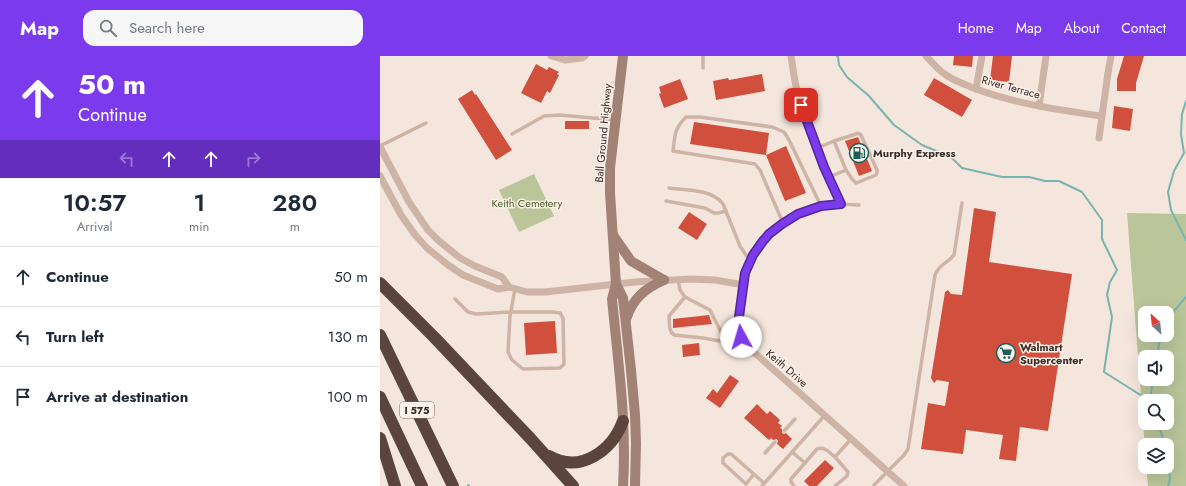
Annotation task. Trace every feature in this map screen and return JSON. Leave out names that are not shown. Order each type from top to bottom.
[{"type":"highway","points":[[380,282],[439,342],[573,486]]},
{"type":"highway","name":"I 575","points":[[380,335],[453,486]]},
{"type":"highway","name":"I 575","points":[[380,397],[422,486]]},
{"type":"highway","points":[[544,454],[562,462],[582,461],[594,457],[614,440],[620,431],[623,421]]},
{"type":"highway","points":[[380,438],[395,486]]},
{"type":"main road","name":"Ball Ground Highway","points":[[623,56],[610,168],[612,234],[616,284],[612,299],[623,421],[623,486]]},
{"type":"main road","points":[[612,234],[631,261],[664,280]]},
{"type":"main road","points":[[626,321],[629,310],[636,299],[648,288],[664,280]]},
{"type":"main road","name":"Ball Ground Highway","points":[[616,284],[624,298],[635,416],[635,486]]},
{"type":"street","points":[[552,56],[565,60],[582,58],[585,56]]},
{"type":"street","points":[[791,56],[799,100],[817,148],[841,204]]},
{"type":"street","name":"River Terrace","points":[[926,56],[945,74],[958,82],[976,89],[1012,101],[1101,116]]},
{"type":"street","points":[[976,89],[982,56]]},
{"type":"street","points":[[1039,106],[1046,56]]},
{"type":"street","points":[[1099,138],[1101,116],[1111,56]]},
{"type":"street","points":[[380,146],[409,202],[428,230],[442,244],[460,258],[502,277],[512,288]]},
{"type":"street","points":[[380,176],[405,221],[427,248],[463,275],[498,289],[512,288],[527,292],[678,279],[715,280],[744,284],[738,324],[741,337]]},
{"type":"street","name":"Keith Drive","points":[[741,337],[746,346],[904,486]]},
{"type":"lane","points":[[703,56],[703,68]]},
{"type":"lane","points":[[512,134],[544,116],[560,115],[616,120]]},
{"type":"lane","points":[[783,223],[760,170],[755,164],[673,151],[676,130],[679,124],[686,117],[700,117],[772,127],[784,132],[821,206]]},
{"type":"lane","points":[[380,146],[426,123]]},
{"type":"lane","points":[[817,148],[834,141],[858,133],[861,135],[877,170],[876,175],[856,183],[846,170],[834,141]]},
{"type":"lane","points":[[829,177],[846,170]]},
{"type":"lane","points":[[669,188],[712,194],[720,201],[726,211],[740,246],[750,261]]},
{"type":"lane","points":[[666,201],[705,208],[714,213],[726,211]]},
{"type":"lane","points":[[874,485],[906,453],[908,449],[935,275],[941,265],[954,255],[962,203]]},
{"type":"lane","points":[[744,284],[745,273],[750,261],[769,234],[783,223],[806,211],[821,206],[841,204],[859,205]]},
{"type":"lane","points":[[678,279],[680,290],[684,297],[710,310],[726,342]]},
{"type":"lane","points":[[455,299],[468,312],[476,314],[511,312],[560,313],[563,318],[564,364],[560,368],[523,369],[512,360],[508,352],[511,312],[512,288]]},
{"type":"lane","points":[[684,297],[669,316],[671,333],[674,335],[726,342],[741,337]]},
{"type":"lane","points":[[754,474],[746,484],[722,463],[723,458],[728,454],[731,454],[754,474],[763,484],[825,415]]},
{"type":"lane","points":[[784,431],[795,419]]},
{"type":"lane","points":[[835,457],[851,438]]},
{"type":"lane","points":[[765,453],[775,442]]},
{"type":"lane","points":[[794,486],[791,479],[820,447],[824,448],[835,457],[848,472],[847,476],[835,486]]},
{"type":"lane","points":[[792,452],[805,463]]},
{"type":"green space","name":"Keith Cemetery","points":[[534,174],[554,216],[519,232],[499,190]]},
{"type":"green space","points":[[1127,213],[1186,214],[1186,486],[1148,486],[1147,474],[1174,474],[1174,438],[1144,438],[1144,430],[1174,430],[1174,394],[1141,394],[1140,386],[1174,386],[1174,350],[1138,350],[1138,357]]},
{"type":"building","points":[[954,56],[973,56],[972,67],[953,65]]},
{"type":"building","points":[[993,56],[1012,56],[1009,82],[990,80]]},
{"type":"building","points":[[1124,56],[1144,56],[1136,83],[1136,91],[1117,91],[1117,79]]},
{"type":"building","points":[[536,64],[547,70],[549,67],[559,72],[550,93],[547,91],[541,103],[521,93]]},
{"type":"building","points":[[762,74],[765,91],[716,100],[713,81],[728,78],[729,80]]},
{"type":"building","points":[[934,78],[972,100],[962,117],[924,95]]},
{"type":"building","points":[[680,79],[688,99],[664,108],[659,94],[661,93],[659,87]]},
{"type":"building","points":[[472,90],[512,150],[496,160],[458,99]]},
{"type":"building","points":[[1114,106],[1133,109],[1130,131],[1112,128]]},
{"type":"building","points":[[565,121],[589,121],[589,129],[565,129]]},
{"type":"building","points":[[694,122],[769,133],[766,155],[690,144]]},
{"type":"building","points":[[858,137],[872,171],[859,176],[845,141]]},
{"type":"building","points":[[786,146],[806,193],[785,201],[766,155]]},
{"type":"building","points":[[974,208],[996,212],[989,262],[1072,274],[1048,431],[1020,427],[1016,461],[999,459],[1003,435],[966,430],[963,454],[921,449],[928,403],[945,406],[949,382],[937,380],[934,383],[931,378],[945,292],[948,290],[951,294],[962,295]]},
{"type":"building","points":[[689,212],[707,224],[697,240],[678,228]]},
{"type":"building","points":[[709,315],[712,324],[673,328],[673,319]]},
{"type":"building","points":[[555,321],[557,353],[526,355],[524,323]]},
{"type":"building","points":[[699,343],[700,355],[683,357],[682,345]]},
{"type":"building","points":[[730,375],[739,381],[720,408],[706,398],[713,389],[717,393]]},
{"type":"building","points":[[757,404],[767,414],[770,411],[780,420],[778,423],[782,426],[780,428],[782,429],[782,433],[786,433],[792,439],[783,449],[777,444],[777,439],[773,440],[771,438],[769,440],[744,418]]},
{"type":"building","points":[[825,460],[834,468],[817,486],[809,486],[804,481]]},
{"type":"waterway","points":[[837,56],[839,65],[847,77],[869,96],[894,125],[922,145],[951,157],[962,168],[1002,177],[1029,177],[1045,181],[1059,181],[1082,192],[1102,220],[1102,239],[1117,270],[1110,282],[1107,295],[1112,317],[1104,372],[1139,394]]},
{"type":"waterway","points":[[1186,101],[1182,114],[1181,134],[1184,153],[1174,171],[1168,192],[1171,210],[1186,240]]},
{"type":"waterway","points":[[1174,311],[1186,297]]},
{"type":"waterway","points":[[1158,350],[1160,342]]},
{"type":"waterway","points":[[1151,394],[1152,386]]},
{"type":"waterway","points":[[1160,430],[1163,438]]},
{"type":"waterway","points":[[1168,486],[1169,474]]},
{"type":"place","name":"Murphy Express","points":[[859,153]]},
{"type":"place","name":"Walmart Supercenter","points":[[1006,353]]},
{"type":"route","points":[[741,337],[738,324],[745,273],[753,255],[763,241],[769,234],[790,218],[798,214],[821,206],[841,204],[824,167],[801,105]]}]
